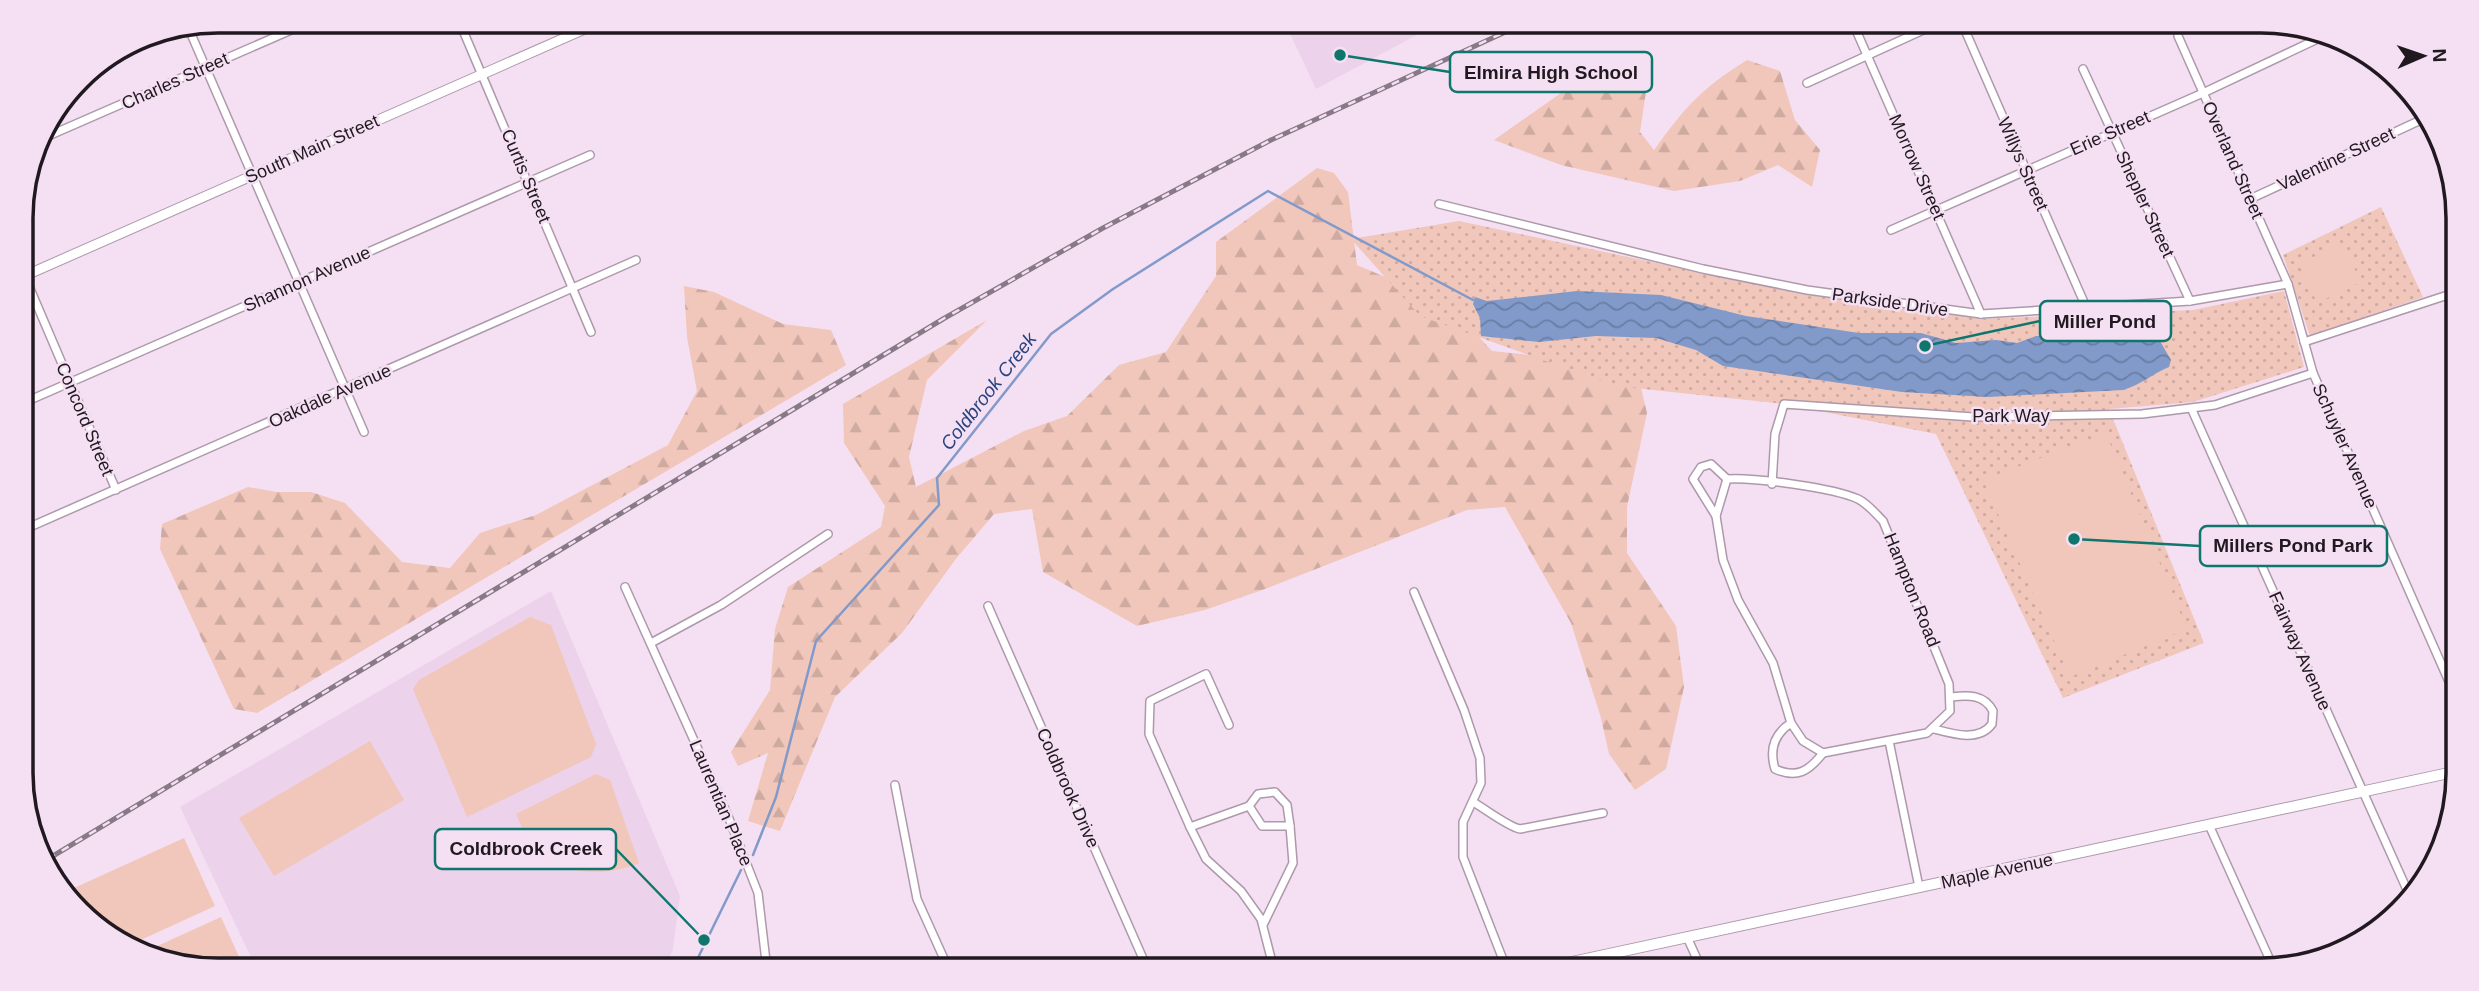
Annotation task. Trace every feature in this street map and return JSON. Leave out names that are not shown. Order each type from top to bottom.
[{"type":"main road","name":"Maple Avenue","points":[[1593,957],[2446,774]]},
{"type":"street","name":"Morrow Street","points":[[1857,33],[1981,314]]},
{"type":"street","points":[[1807,83],[1915,33]]},
{"type":"street","name":"Willys Street","points":[[1966,33],[2086,307]]},
{"type":"street","name":"Charles Street","points":[[53,134],[282,34]]},
{"type":"street","name":"Curtis Street","points":[[465,34],[591,332]]},
{"type":"street","name":"South Main Street","points":[[34,269],[574,34]]},
{"type":"street","points":[[192,36],[365,432]]},
{"type":"street","name":"Overland Street","points":[[2178,36],[2288,284]]},
{"type":"street","name":"Erie Street","points":[[1891,230],[2203,93],[2313,41]]},
{"type":"street","name":"Shepler Street","points":[[2083,69],[2190,301]]},
{"type":"street","name":"Valentine Street","points":[[2250,199],[2417,121]]},
{"type":"street","name":"Shannon Avenue","points":[[34,398],[590,155]]},
{"type":"street","name":"Parkside Drive","points":[[1440,204],[1703,269],[1807,290],[1981,314],[2190,301],[2288,284]]},
{"type":"street","name":"Oakdale Avenue","points":[[33,526],[636,260]]},
{"type":"street","points":[[2288,284],[2304,342],[2446,295]]},
{"type":"street","name":"Concord Street","points":[[34,298],[116,490]]},
{"type":"street","name":"Schuyler Avenue","points":[[2304,342],[2313,373],[2446,675]]},
{"type":"street","name":"Park Way","points":[[1772,484],[1775,434],[1784,404],[1973,417],[2142,414],[2192,410],[2313,373]]},
{"type":"street","name":"Fairway Avenue","points":[[2192,410],[2406,887]]},
{"type":"street","name":"Hampton Road","points":[[1823,753],[1803,741],[1791,723],[1773,663],[1738,600],[1727,570],[1716,516],[1693,479],[1701,467],[1711,464],[1727,479],[1751,479],[1842,493],[1866,503],[1882,521],[1949,684],[1951,698]]},
{"type":"street","name":"Hampton Road","points":[[1716,516],[1727,479]]},
{"type":"street","points":[[652,643],[721,605],[828,534]]},
{"type":"street","name":"Laurentian Place","points":[[625,587],[652,643],[758,893],[766,958]]},
{"type":"street","points":[[1414,592],[1464,710],[1480,758],[1481,783],[1463,822],[1463,857],[1502,957]]},
{"type":"street","name":"Coldbrook Drive","points":[[988,606],[1143,958]]},
{"type":"street","points":[[1229,725],[1206,674],[1150,701],[1149,734],[1190,827],[1206,859],[1241,891],[1263,925],[1271,957]]},
{"type":"street","points":[[1791,723],[1779,731],[1771,757],[1775,769],[1791,775],[1804,772],[1823,753],[1889,741],[1934,729],[1973,734],[1987,731],[1992,724],[1993,711],[1983,699],[1973,696],[1951,698],[1950,711],[1934,729]]},
{"type":"street","points":[[1889,741],[1919,887]]},
{"type":"street","points":[[895,785],[917,899],[943,958]]},
{"type":"street","points":[[1190,827],[1249,806],[1258,794],[1275,792],[1287,805],[1293,863],[1263,925]]},
{"type":"street","points":[[1473,802],[1496,814],[1509,827],[1520,828],[1603,813]]},
{"type":"street","points":[[1249,806],[1262,826],[1290,826]]},
{"type":"street","points":[[2209,825],[2269,957]]},
{"type":"street","points":[[1687,937],[1696,957]]},
{"type":"shaded area","points":[[1290,33],[1420,33],[1316,89]]},
{"type":"shaded area","points":[[551,591],[680,896],[673,949],[670,958],[251,958],[180,807]]},
{"type":"green space","points":[[1747,60],[1780,71],[1795,120],[1820,150],[1812,187],[1778,165],[1740,181],[1674,191],[1561,165],[1494,140],[1598,67],[1615,64],[1647,85],[1640,132],[1654,150],[1695,99]]},
{"type":"green space","points":[[1317,168],[1334,173],[1348,192],[1357,265],[1437,299],[1457,313],[1492,351],[1622,364],[1637,371],[1647,413],[1627,507],[1627,553],[1676,626],[1684,687],[1666,769],[1635,790],[1609,754],[1601,718],[1571,623],[1505,507],[1467,510],[1265,589],[1205,610],[1137,626],[1043,572],[1032,509],[994,514],[955,560],[902,633],[835,697],[780,831],[748,821],[768,753],[738,766],[731,752],[770,690],[775,629],[788,587],[881,527],[885,506],[844,443],[843,404],[987,320],[927,380],[909,457],[916,487],[1024,431],[1067,416],[1119,365],[1166,352],[1216,276],[1216,242]]},
{"type":"green space","points":[[2381,207],[2423,297],[2310,336],[2283,255]]},
{"type":"green space","points":[[1459,221],[1802,294],[1983,319],[2193,310],[2284,291],[2304,367],[2193,402],[2109,409],[2204,643],[2063,698],[1936,434],[1784,404],[1615,386],[1420,316],[1351,239]]},
{"type":"green space","points":[[2342,243],[2361,282],[2317,303],[2299,264]]},
{"type":"green space","points":[[684,286],[714,292],[783,324],[831,330],[846,365],[257,713],[234,709],[160,549],[162,524],[248,487],[277,492],[311,492],[345,503],[402,562],[450,568],[480,533],[536,515],[668,445],[697,391],[687,337]]},
{"type":"green space","points":[[2106,433],[2187,629],[2070,677],[1983,480]]},
{"type":"green space","points":[[530,617],[551,625],[596,744],[591,757],[467,817],[413,689],[419,680]]},
{"type":"green space","points":[[370,741],[404,800],[274,876],[239,818]]},
{"type":"green space","points":[[596,774],[610,780],[639,863],[599,872],[570,869],[545,857],[531,845],[524,832],[516,814]]},
{"type":"green space","points":[[184,838],[215,906],[140,940],[115,927],[96,912],[74,888]]},
{"type":"green space","points":[[221,917],[240,958],[194,956],[156,947]]},
{"type":"water","points":[[1577,291],[1661,295],[1746,316],[1859,333],[1921,333],[1956,343],[1996,340],[2017,343],[2036,336],[2138,330],[2157,336],[2171,360],[2169,367],[2123,390],[1988,397],[1902,392],[1723,366],[1696,350],[1656,338],[1596,336],[1539,342],[1481,336],[1480,318],[1473,304],[1475,297],[1487,301]]},
{"type":"waterway","name":"Coldbrook Creek","points":[[753,855],[776,797],[816,641],[939,505],[937,478],[1051,334],[1113,289],[1268,191],[1473,300]]},
{"type":"waterway","name":"Coldbrook Creek","points":[[698,958],[741,870]]},
{"type":"railway","points":[[53,856],[943,319],[1103,228],[1271,140],[1502,33]]},
{"type":"place","name":"Elmira High School","points":[[1340,55]]},
{"type":"place","name":"Miller Pond","points":[[1925,346]]},
{"type":"place","name":"Millers Pond Park","points":[[2074,539]]},
{"type":"place","name":"Coldbrook Creek","points":[[704,940]]}]
